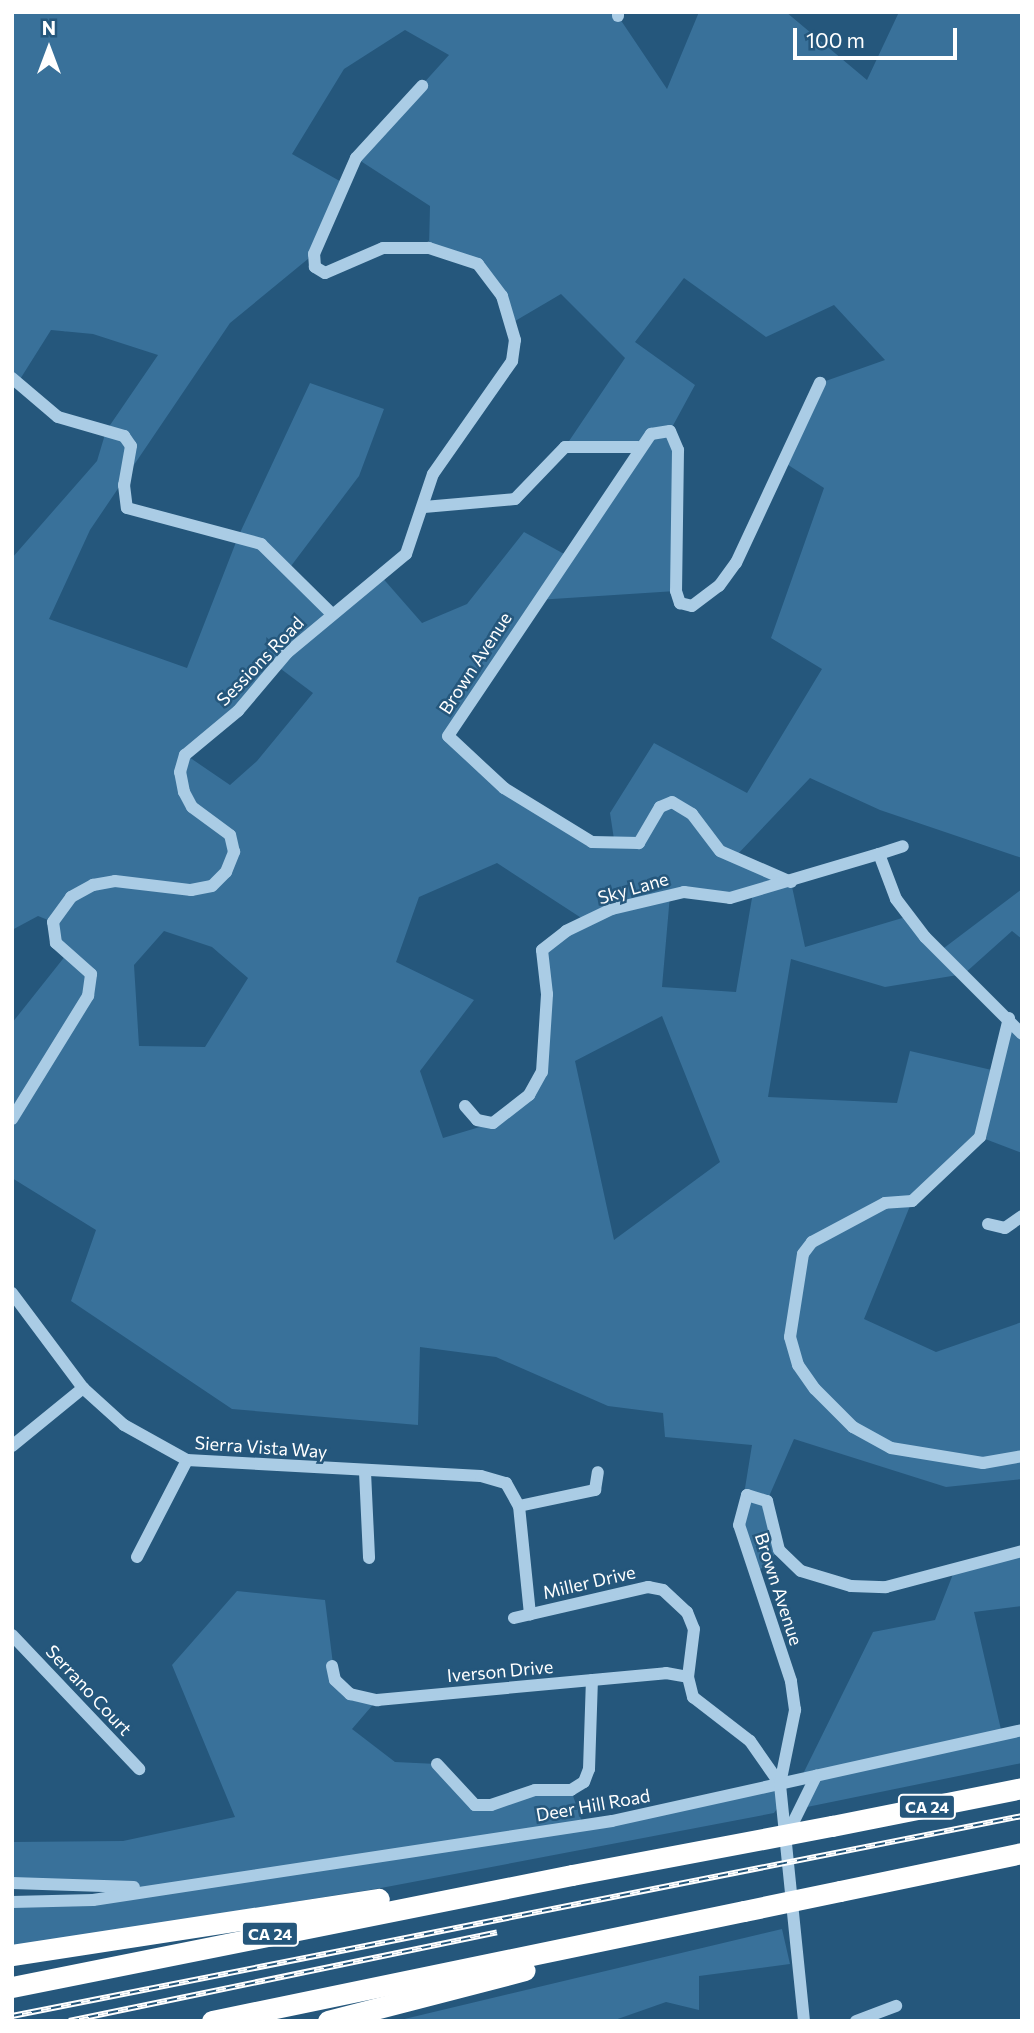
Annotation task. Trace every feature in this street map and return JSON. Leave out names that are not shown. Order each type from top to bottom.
[{"type":"highway","name":"CA 24","points":[[12,1987],[1022,1787]]},
{"type":"highway","points":[[328,2021],[661,1931],[1022,1853]]},
{"type":"highway","points":[[12,1955],[327,1906],[528,1884]]},
{"type":"highway","points":[[212,2021],[661,1931]]},
{"type":"street","points":[[332,614],[406,554],[433,474],[512,361],[515,340],[502,296],[478,264],[429,248],[383,248],[326,273],[316,267],[314,254],[356,158],[422,86]]},
{"type":"street","name":"Sessions Road","points":[[12,378],[58,417],[124,436],[131,446],[124,485],[127,508],[261,544],[332,614],[287,653],[239,711],[185,755],[180,772],[184,792],[192,807],[230,835],[233,852],[226,872],[212,886],[191,890],[116,881],[93,885],[71,897],[53,922],[56,943],[91,974],[88,996],[12,1119]]},
{"type":"street","points":[[424,507],[515,499],[565,447],[638,447],[661,430],[670,431],[678,450],[676,591],[680,604],[692,606],[710,596],[736,563],[820,383]]},
{"type":"street","name":"Brown Avenue","points":[[638,447],[448,736],[504,788],[592,842],[639,843],[660,807],[672,802],[692,814],[720,851],[791,882]]},
{"type":"street","name":"Sky Lane","points":[[465,1106],[477,1120],[493,1123],[528,1095],[542,1072],[547,994],[542,950],[566,931],[612,909],[684,892],[730,898],[791,882],[903,846]]},
{"type":"street","points":[[879,855],[896,899],[925,937],[1009,1018],[1022,1034]]},
{"type":"street","points":[[1009,1018],[980,1137],[912,1201],[885,1203],[812,1242],[803,1254],[790,1337],[798,1366],[815,1389],[853,1427],[891,1448],[983,1463],[1022,1456]]},
{"type":"street","points":[[988,1224],[1005,1228],[1022,1216]]},
{"type":"street","name":"Sierra Vista Way","points":[[12,1293],[83,1388],[124,1425],[187,1460],[365,1472],[481,1476],[506,1483],[519,1506]]},
{"type":"street","points":[[12,1446],[83,1388]]},
{"type":"street","points":[[137,1557],[187,1460]]},
{"type":"street","points":[[365,1472],[369,1558]]},
{"type":"street","points":[[519,1506],[595,1490],[598,1472]]},
{"type":"street","name":"Brown Avenue","points":[[804,2021],[780,1784],[795,1710],[791,1681],[739,1525],[747,1495],[766,1501],[779,1550],[801,1571],[851,1586],[886,1587],[1022,1551]]},
{"type":"street","name":"Miller Drive","points":[[519,1506],[530,1614]]},
{"type":"street","name":"Miller Drive","points":[[514,1618],[648,1587],[663,1590],[687,1612],[694,1629],[688,1677]]},
{"type":"street","name":"Serrano Court","points":[[12,1635],[139,1769]]},
{"type":"street","name":"Iverson Drive","points":[[332,1666],[335,1680],[351,1695],[377,1700],[666,1673],[688,1677]]},
{"type":"street","points":[[688,1677],[693,1697],[750,1741],[780,1784]]},
{"type":"street","points":[[437,1764],[475,1805],[491,1805],[535,1790],[571,1790],[584,1782],[589,1769],[592,1680]]},
{"type":"street","name":"Deer Hill Road","points":[[12,1902],[93,1900],[612,1821],[1022,1730]]},
{"type":"street","points":[[787,1836],[816,1776]]},
{"type":"street","name":"Deer Hill Road","points":[[12,1883],[165,1888]]},
{"type":"street","points":[[856,2021],[896,2007]]},
{"type":"shaded area","points":[[12,12],[606,12],[618,16],[667,89],[699,12],[786,12],[867,80],[899,12],[1022,12],[1022,858],[880,810],[810,778],[735,857],[791,882],[805,947],[909,916],[940,951],[1022,889],[1022,939],[1012,931],[964,974],[885,987],[791,959],[768,1097],[897,1103],[910,1051],[996,1071],[1009,1018],[1022,1034],[1022,1153],[980,1137],[912,1201],[864,1319],[936,1352],[1022,1322],[1022,1479],[946,1487],[794,1439],[767,1501],[779,1550],[756,1574],[739,1525],[752,1445],[665,1437],[663,1413],[608,1406],[496,1357],[420,1347],[418,1425],[232,1409],[71,1301],[96,1230],[12,1178],[12,1023],[66,955],[53,922],[38,916],[12,930],[12,558],[97,461],[106,431],[158,355],[93,334],[51,330],[12,392]],"holes":[[[405,30],[449,55],[356,158],[430,206],[429,248],[478,264],[510,324],[561,294],[625,358],[565,447],[637,448],[566,555],[524,532],[467,604],[422,623],[380,575],[331,613],[288,570],[359,476],[384,409],[310,383],[238,537],[187,668],[49,619],[90,530],[230,323],[314,254],[345,184],[292,154],[344,69]],[[684,278],[766,337],[834,305],[885,360],[820,383],[782,461],[824,488],[771,638],[822,669],[747,793],[654,743],[610,813],[615,846],[592,842],[529,802],[448,736],[537,600],[676,591],[678,450],[670,431],[695,385],[635,342]],[[277,666],[313,693],[257,761],[230,785],[186,755]],[[497,863],[586,921],[542,950],[542,1072],[511,1110],[493,1123],[443,1138],[420,1071],[474,1000],[396,962],[419,897]],[[753,892],[736,992],[662,987],[670,895]],[[164,931],[212,947],[248,978],[205,1047],[139,1046],[134,965]],[[662,1016],[720,1162],[614,1240],[575,1061]]]},
{"type":"shaded area","points":[[1022,1551],[1022,1606],[974,1612],[1002,1734],[1022,1730],[1022,1763],[807,1807],[816,1777],[800,1780],[873,1632],[935,1620],[955,1569]]},
{"type":"shaded area","points":[[237,1591],[325,1600],[335,1680],[377,1700],[352,1729],[395,1762],[437,1764],[475,1805],[571,1790],[583,1825],[780,1784],[782,1802],[774,1813],[381,1888],[12,1947],[12,1902],[160,1889],[12,1883],[12,1842],[123,1841],[235,1817],[172,1665]]},
{"type":"shaded area","points":[[782,1929],[790,1964],[699,1976],[699,2010],[666,2002],[612,2021],[396,2021]]},
{"type":"railway","points":[[12,2016],[1022,1816]]},
{"type":"railway","points":[[69,2021],[497,1932]]}]
